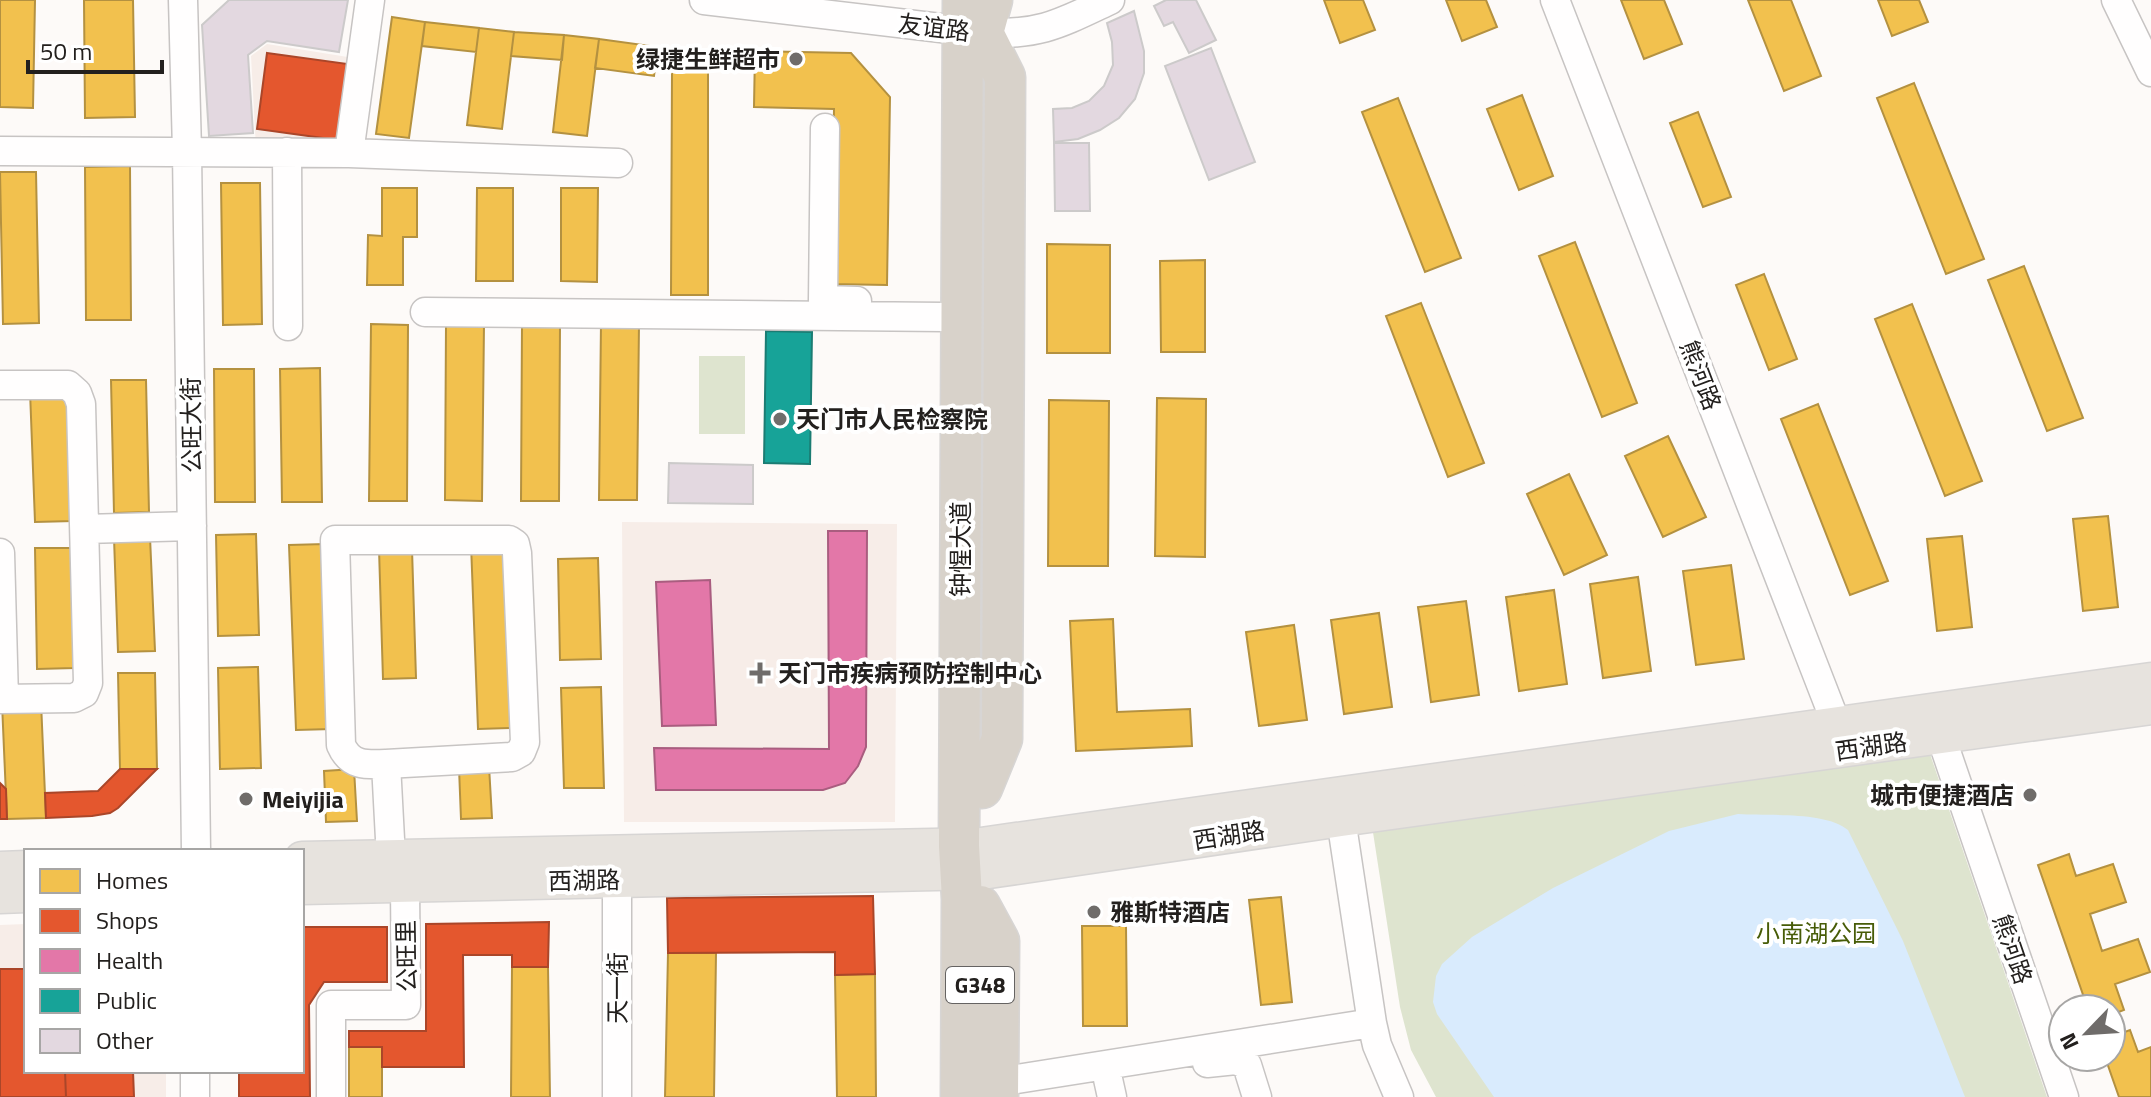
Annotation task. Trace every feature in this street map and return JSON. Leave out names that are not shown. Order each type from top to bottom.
[{"type":"highway","points":[[974,11],[1005,77],[1002,739],[970,790],[941,749],[948,76],[974,11]]},
{"type":"highway","name":"G348","points":[[961,1097],[971,874],[970,790]]},
{"type":"highway","points":[[971,874],[999,941],[995,1093]]},
{"type":"highway","points":[[943,1097],[943,946],[971,874]]},
{"type":"main road","name":"西湖路","points":[[304,887],[398,871],[971,874],[1936,723],[2151,680]]},
{"type":"main road","name":"西湖路","points":[[1936,723],[2151,707]]},
{"type":"main road","name":"西湖路","points":[[304,859],[398,871],[617,879],[971,874],[1341,819],[1841,737]]},
{"type":"main road","points":[[0,869],[24,868]]},
{"type":"main road","points":[[0,896],[24,895]]},
{"type":"street","name":"公旺大街","points":[[183,0],[196,849]]},
{"type":"street","points":[[349,153],[370,0]]},
{"type":"street","name":"友谊路","points":[[704,0],[974,11],[1016,34],[1049,29],[1110,0]]},
{"type":"street","name":"熊河路","points":[[1555,0],[1841,737]]},
{"type":"street","points":[[2116,0],[2151,72]]},
{"type":"street","points":[[825,128],[823,300],[945,309]]},
{"type":"street","points":[[0,151],[349,153],[618,163]]},
{"type":"street","points":[[287,152],[288,326]]},
{"type":"street","points":[[425,312],[945,309]]},
{"type":"street","points":[[0,385],[68,385],[77,393],[81,404],[88,683],[84,693],[74,698],[2,699],[0,553]]},
{"type":"street","points":[[85,529],[192,526]]},
{"type":"street","points":[[335,540],[509,540],[515,544],[517,553],[525,742],[521,752],[512,757],[386,764],[364,765],[352,761],[341,745],[335,540]]},
{"type":"street","name":"熊河路","points":[[1936,723],[2064,1097]]},
{"type":"street","points":[[386,764],[398,871]]},
{"type":"street","points":[[1341,819],[1372,1023],[1377,1045],[1399,1097]]},
{"type":"street","name":"公旺里","points":[[331,1097],[331,1005],[406,1005],[398,871]]},
{"type":"street","name":"天一街","points":[[617,879],[617,1097]]},
{"type":"street","points":[[995,1093],[1372,1023]]},
{"type":"street","points":[[995,1093],[1110,1088],[1236,1060],[1247,1065],[1257,1097]]},
{"type":"street","points":[[195,1073],[195,1097]]},
{"type":"shaded area","points":[[267,44],[360,59],[347,149],[256,148],[251,56]]},
{"type":"shaded area","name":"天门市疾病预防控制中心","points":[[622,522],[897,524],[895,822],[624,822]]},
{"type":"shaded area","points":[[24,924],[24,1073],[166,1073],[166,1097],[0,1097],[0,925]]},
{"type":"green space","points":[[699,356],[745,356],[745,434],[699,434]]},
{"type":"green space","name":"小南湖公园","points":[[1929,751],[2047,1097],[1436,1097],[1411,1050],[1400,1007],[1372,826]]},
{"type":"water","points":[[1738,814],[1811,817],[1848,830],[1903,941],[1965,1097],[1494,1097],[1437,1014],[1433,1002],[1436,976],[1442,964],[1472,937],[1553,888],[1669,831]]},
{"type":"building: Homes","points":[[0,0],[35,0],[33,108],[0,107]]},
{"type":"building: Homes","points":[[84,0],[133,0],[135,117],[85,118]]},
{"type":"building: Homes","points":[[1324,0],[1363,0],[1375,30],[1340,43]]},
{"type":"building: Homes","points":[[1446,0],[1486,0],[1497,27],[1462,41]]},
{"type":"building: Homes","points":[[1621,0],[1664,0],[1682,44],[1644,59]]},
{"type":"building: Homes","points":[[1748,0],[1791,0],[1821,76],[1784,91]]},
{"type":"building: Homes","points":[[1878,0],[1919,0],[1928,22],[1892,36]]},
{"type":"building: Homes","points":[[392,17],[425,22],[409,138],[376,134]]},
{"type":"building: Homes","points":[[425,22],[479,28],[476,52],[422,46]]},
{"type":"building: Homes","points":[[479,28],[514,32],[502,129],[467,125]]},
{"type":"building: Homes","points":[[514,32],[564,35],[562,60],[511,56]]},
{"type":"building: Homes","points":[[564,35],[599,39],[587,136],[553,132]]},
{"type":"building: Homes","points":[[599,39],[658,47],[654,76],[595,68]]},
{"type":"building: Homes","points":[[755,51],[851,53],[890,97],[887,285],[831,284],[834,109],[754,107]]},
{"type":"building: Homes","points":[[672,71],[708,71],[708,295],[671,295]]},
{"type":"building: Homes","points":[[1914,83],[1984,259],[1946,274],[1877,98]]},
{"type":"building: Homes","points":[[1522,95],[1553,176],[1519,190],[1487,109]]},
{"type":"building: Homes","points":[[1398,98],[1461,258],[1425,272],[1362,112]]},
{"type":"building: Homes","points":[[1698,112],[1731,197],[1703,207],[1670,123]]},
{"type":"building: Homes","points":[[130,166],[131,320],[86,320],[85,167]]},
{"type":"building: Homes","points":[[0,172],[36,172],[39,323],[3,324]]},
{"type":"building: Homes","points":[[221,183],[260,183],[262,324],[223,325]]},
{"type":"building: Homes","points":[[382,188],[417,188],[417,237],[403,237],[403,285],[367,285],[368,235],[382,236]]},
{"type":"building: Homes","points":[[477,188],[513,188],[513,281],[476,281]]},
{"type":"building: Homes","points":[[561,188],[598,188],[597,282],[561,281]]},
{"type":"building: Homes","points":[[1575,242],[1637,403],[1602,417],[1539,256]]},
{"type":"building: Homes","points":[[1047,244],[1110,245],[1110,353],[1047,353]]},
{"type":"building: Homes","points":[[1205,260],[1205,352],[1161,352],[1160,261]]},
{"type":"building: Homes","points":[[2024,266],[2083,418],[2047,431],[1988,280]]},
{"type":"building: Homes","points":[[1764,274],[1797,359],[1769,370],[1736,285]]},
{"type":"building: Homes","points":[[1421,303],[1484,463],[1448,477],[1386,316]]},
{"type":"building: Homes","points":[[1912,304],[1982,481],[1945,496],[1875,319]]},
{"type":"building: Homes","points":[[601,323],[639,324],[637,500],[599,500]]},
{"type":"building: Homes","points":[[371,324],[408,325],[407,501],[369,501]]},
{"type":"building: Homes","points":[[446,324],[484,324],[482,501],[445,500]]},
{"type":"building: Homes","points":[[522,324],[560,325],[559,501],[521,501]]},
{"type":"building: Homes","points":[[320,368],[322,502],[282,502],[280,369]]},
{"type":"building: Homes","points":[[214,369],[254,369],[255,502],[215,502]]},
{"type":"building: Homes","points":[[111,380],[146,380],[149,512],[114,513]]},
{"type":"building: Homes","points":[[67,390],[73,521],[35,522],[30,391]]},
{"type":"building: Homes","points":[[1157,398],[1206,399],[1205,557],[1155,556]]},
{"type":"building: Homes","points":[[1049,400],[1109,401],[1108,566],[1048,566]]},
{"type":"building: Homes","points":[[1818,404],[1888,581],[1850,595],[1781,419]]},
{"type":"building: Homes","points":[[1668,436],[1706,517],[1663,537],[1625,456]]},
{"type":"building: Homes","points":[[1569,474],[1607,555],[1564,575],[1527,494]]},
{"type":"building: Homes","points":[[2108,516],[2118,607],[2083,611],[2073,519]]},
{"type":"building: Homes","points":[[256,534],[259,635],[218,636],[216,535]]},
{"type":"building: Homes","points":[[1962,536],[1972,627],[1937,631],[1927,539]]},
{"type":"building: Homes","points":[[150,537],[155,651],[118,652],[114,538]]},
{"type":"building: Homes","points":[[507,543],[514,728],[478,729],[471,544]]},
{"type":"building: Homes","points":[[325,544],[332,729],[296,730],[289,545]]},
{"type":"building: Homes","points":[[35,548],[73,548],[75,668],[37,669]]},
{"type":"building: Homes","points":[[379,549],[412,549],[416,678],[383,679]]},
{"type":"building: Homes","points":[[598,558],[601,659],[560,660],[558,559]]},
{"type":"building: Homes","points":[[1731,565],[1744,659],[1696,665],[1683,571]]},
{"type":"building: Homes","points":[[1638,577],[1651,671],[1603,678],[1590,584]]},
{"type":"building: Homes","points":[[1554,590],[1567,684],[1519,691],[1506,597]]},
{"type":"building: Homes","points":[[1466,601],[1479,695],[1431,702],[1418,607]]},
{"type":"building: Homes","points":[[1379,613],[1392,707],[1344,714],[1331,620]]},
{"type":"building: Homes","points":[[1113,619],[1117,712],[1190,709],[1192,746],[1076,751],[1070,621]]},
{"type":"building: Homes","points":[[1294,625],[1307,720],[1259,726],[1246,632]]},
{"type":"building: Homes","points":[[258,667],[261,768],[220,769],[218,668]]},
{"type":"building: Homes","points":[[118,673],[155,673],[157,769],[120,769]]},
{"type":"building: Homes","points":[[601,687],[604,788],[564,788],[561,688]]},
{"type":"building: Homes","points":[[41,702],[46,818],[7,819],[2,703]]},
{"type":"building: Homes","points":[[489,766],[492,818],[461,819],[459,768]]},
{"type":"building: Homes","points":[[354,769],[357,821],[326,822],[324,771]]},
{"type":"building: Homes","points":[[2069,854],[2076,876],[2113,864],[2126,902],[2090,914],[2102,951],[2138,939],[2150,972],[2115,984],[2118,993],[2082,993],[2038,865]]},
{"type":"building: Homes","points":[[1281,897],[1292,1002],[1261,1005],[1249,900]]},
{"type":"building: Homes","points":[[1082,926],[1126,926],[1127,1026],[1083,1026]]},
{"type":"building: Homes","points":[[668,953],[716,953],[714,1097],[665,1097]]},
{"type":"building: Homes","points":[[512,967],[548,967],[550,1097],[511,1097]]},
{"type":"building: Homes","points":[[875,974],[876,1097],[837,1097],[835,975]]},
{"type":"building: Homes","points":[[2130,1030],[2138,1052],[2151,1047],[2151,1097],[2119,1097],[2111,1073],[2127,1073],[2127,1031]]},
{"type":"building: Homes","points":[[349,1047],[382,1047],[382,1097],[349,1097]]},
{"type":"building: Shops","points":[[267,53],[355,65],[345,141],[257,129]]},
{"type":"building: Shops","points":[[120,769],[157,769],[110,813],[46,818],[45,793],[98,791]]},
{"type":"building: Shops","points":[[0,783],[6,789],[7,819],[0,819]]},
{"type":"building: Shops","points":[[873,896],[875,974],[835,975],[835,952],[668,953],[667,898]]},
{"type":"building: Shops","points":[[549,922],[548,967],[512,967],[512,955],[463,955],[464,1067],[382,1067],[382,1047],[349,1047],[349,1031],[426,1031],[426,924]]},
{"type":"building: Shops","points":[[304,927],[387,927],[387,982],[324,982],[309,1005],[310,1097],[239,1097],[239,1073],[304,1073]]},
{"type":"building: Shops","points":[[0,969],[24,969],[24,1073],[65,1073],[66,1097],[0,1097]]},
{"type":"building: Shops","points":[[65,1073],[133,1073],[134,1097],[66,1097]]},
{"type":"building: Health","points":[[828,531],[867,531],[866,747],[858,766],[845,783],[823,790],[656,790],[654,748],[829,749]]},
{"type":"building: Health","points":[[710,580],[716,725],[662,726],[656,582]]},
{"type":"building: Public","points":[[766,331],[812,332],[810,464],[764,463]]},
{"type":"building: Other","points":[[229,0],[348,0],[339,52],[267,41],[248,55],[253,133],[209,136],[202,25]]},
{"type":"building: Other","points":[[1166,0],[1196,0],[1216,40],[1189,53],[1173,22],[1164,26],[1154,6]]},
{"type":"building: Other","points":[[1134,11],[1144,51],[1144,73],[1135,99],[1119,118],[1100,130],[1078,139],[1054,142],[1053,109],[1072,108],[1089,101],[1104,86],[1113,65],[1107,23]]},
{"type":"building: Other","points":[[1211,48],[1255,162],[1209,180],[1165,66]]},
{"type":"building: Other","points":[[1054,143],[1089,143],[1090,211],[1055,211]]},
{"type":"building: Other","points":[[669,463],[753,465],[753,504],[668,503]]},
{"type":"place","name":"绿捷生鲜超市","points":[[796,59]]},
{"type":"place","name":"天门市人民检察院","points":[[780,419]]},
{"type":"place","name":"天门市疾病预防控制中心","points":[[760,673]]},
{"type":"place","name":"城市便捷酒店","points":[[2030,795]]},
{"type":"place","name":"Meiyijia","points":[[246,799]]},
{"type":"place","name":"雅斯特酒店","points":[[1094,912]]}]
